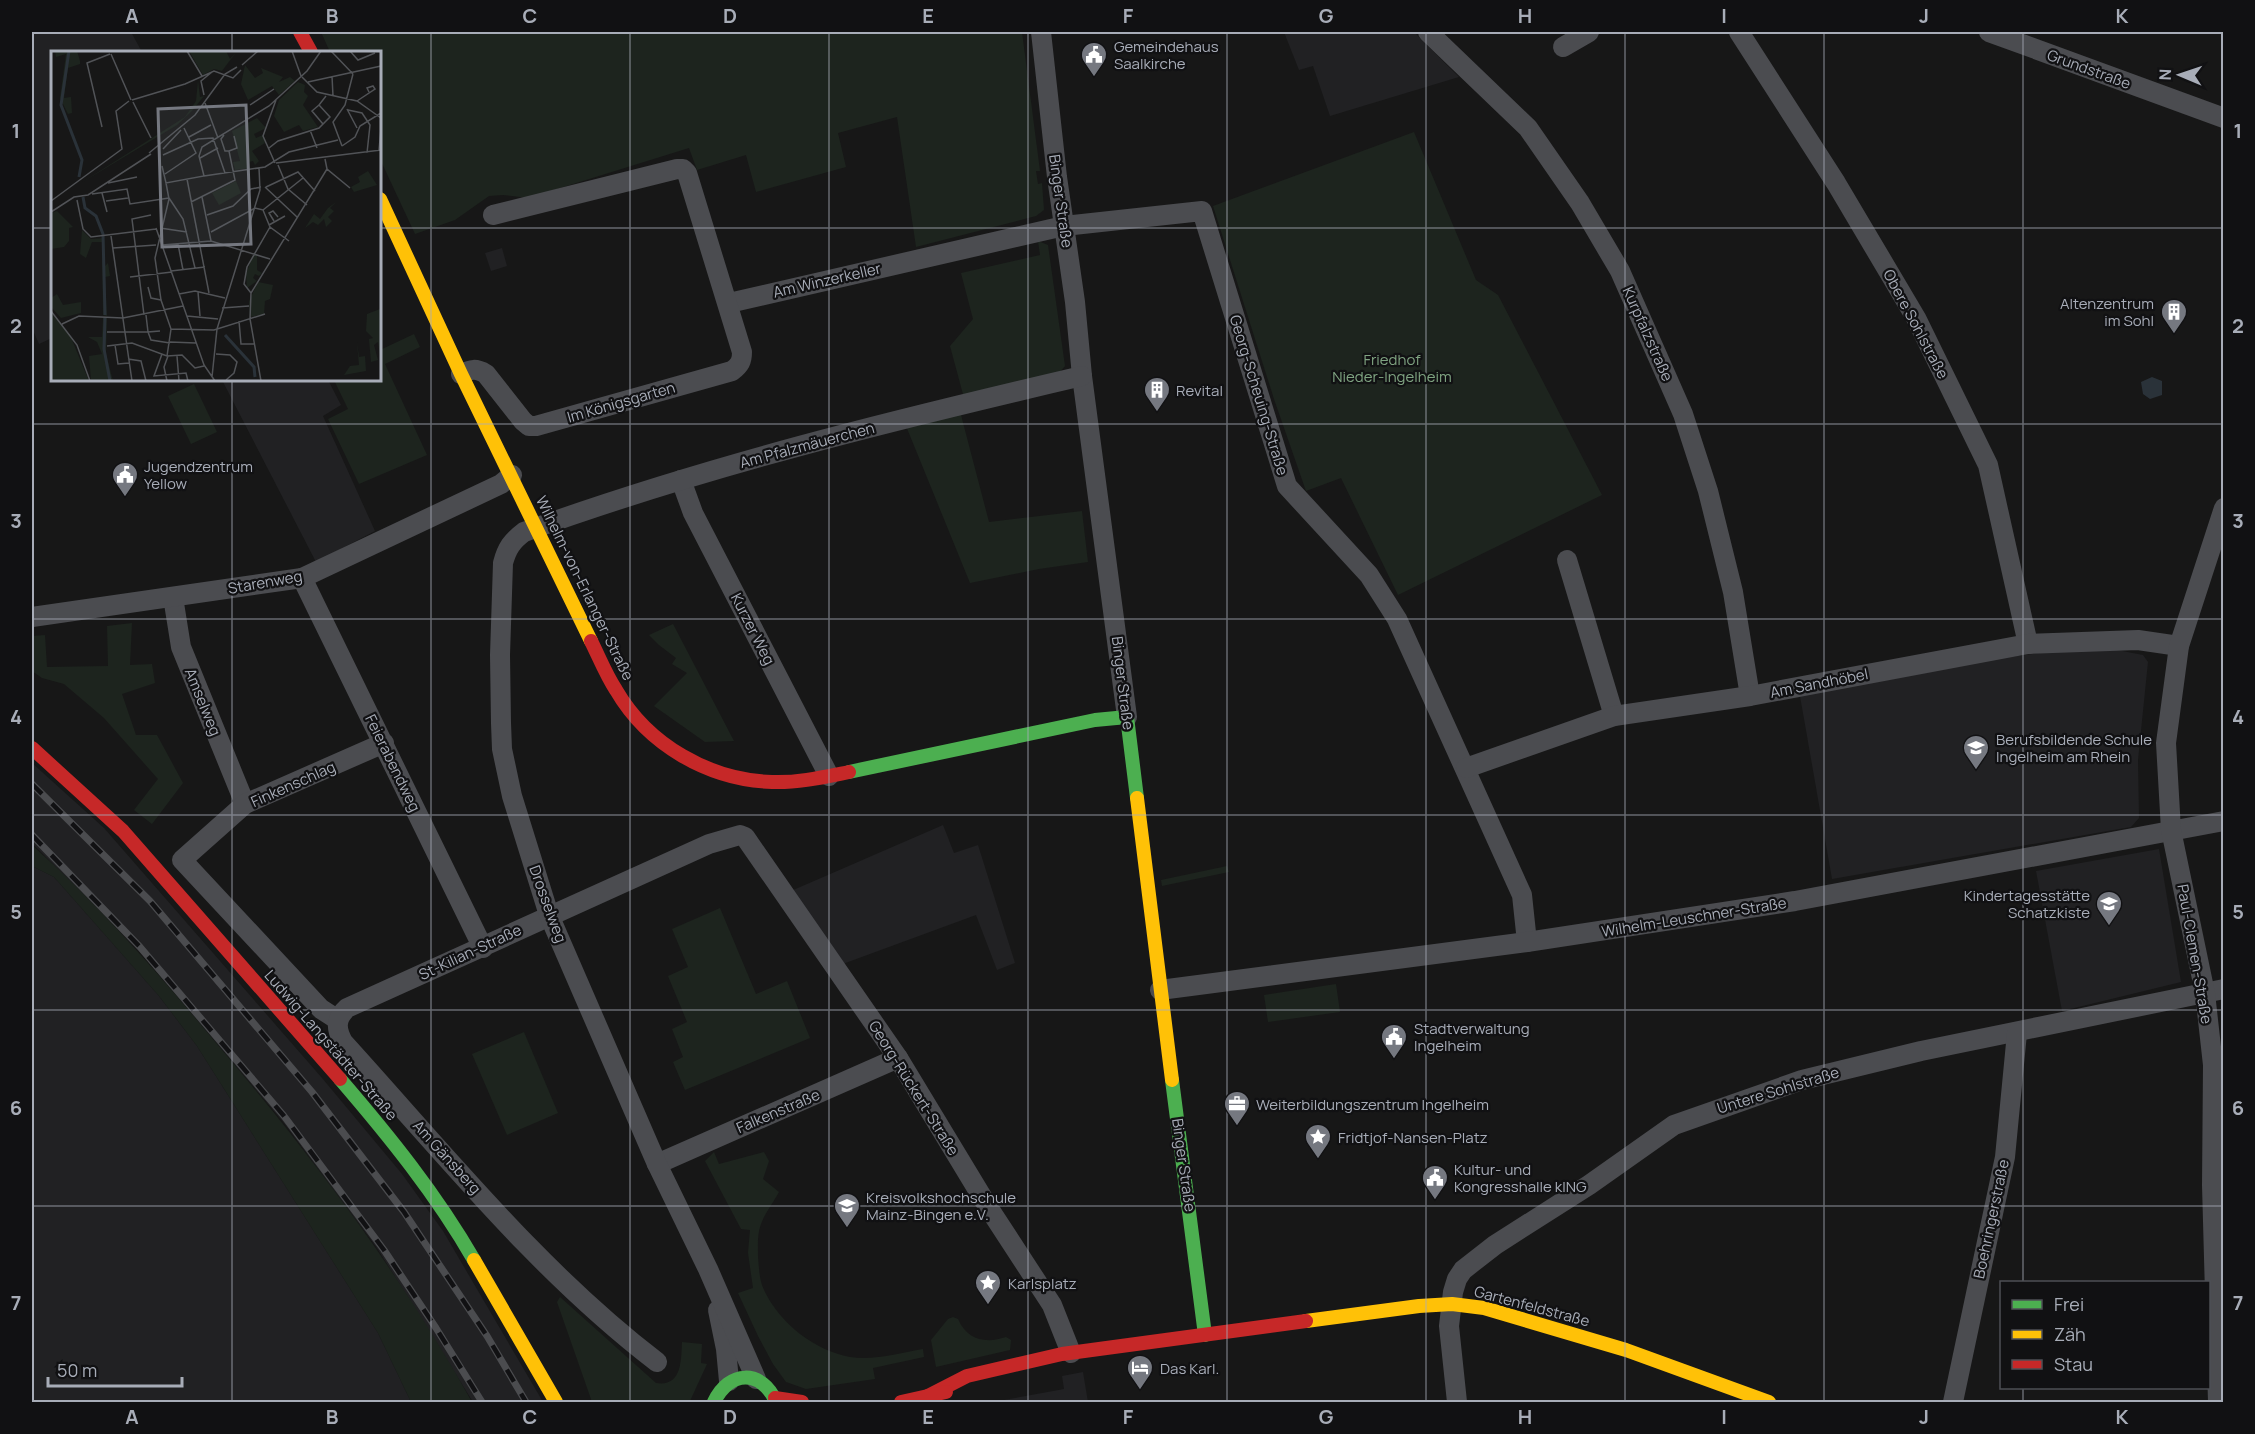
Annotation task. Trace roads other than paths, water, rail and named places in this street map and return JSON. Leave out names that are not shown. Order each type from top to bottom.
[{"type":"main road","points":[[300,32],[310,51]]},
{"type":"main road","name":"Wilhelm-von-Erlanger-Straße","points":[[381,200],[461,374],[616,691],[645,727],[664,744],[684,757],[716,771],[754,781],[791,782],[829,777],[1095,720],[1127,717]]},
{"type":"main road","name":"Binger Straße","points":[[1127,717],[1205,1335]]},
{"type":"main road","name":"Ludwig-Langstädter-Straße","points":[[32,748],[129,837],[386,1132],[431,1191],[469,1250],[555,1402]]},
{"type":"main road","name":"Gartenfeldstraße","points":[[901,1402],[928,1396],[967,1376],[1071,1353],[1419,1306],[1452,1304],[1484,1308],[1599,1341],[1769,1402]]},
{"type":"main road","points":[[714,1402],[720,1389],[729,1381],[740,1377],[756,1379],[766,1384],[776,1400],[802,1402]]},
{"type":"street","name":"Binger Straße","points":[[1041,32],[1082,376],[1127,717]]},
{"type":"street","name":"Kurpfalzstraße","points":[[1428,32],[1528,128],[1581,203],[1620,271],[1683,414],[1708,491],[1732,592],[1750,696]]},
{"type":"street","points":[[1563,47],[1589,32]]},
{"type":"street","name":"Obere Sohlstraße","points":[[1739,32],[1836,183],[1916,318],[1988,465],[2028,644]]},
{"type":"street","name":"Grundstraße","points":[[1989,32],[2223,118]]},
{"type":"street","points":[[493,215],[683,169],[687,173],[729,303]]},
{"type":"street","name":"Georg-Scheuing-Straße","points":[[1064,226],[1202,211],[1287,486],[1369,574],[1397,619],[1522,895],[1527,942]]},
{"type":"street","name":"Am Winzerkeller","points":[[729,303],[1064,226]]},
{"type":"street","name":"Im Königsgarten","points":[[461,374],[470,369],[486,374],[523,422],[529,426],[536,426],[732,371],[739,366],[742,351],[729,303]]},
{"type":"street","name":"Am Pfalzmäuerchen","points":[[536,528],[681,480],[926,412],[1082,376]]},
{"type":"street","name":"Starenweg","points":[[32,616],[302,578],[501,484],[512,475]]},
{"type":"street","name":"Kurzer Weg","points":[[681,480],[693,513],[829,777]]},
{"type":"street","name":"Paul-Clemen-Straße","points":[[2218,1402],[2218,1184],[2213,1065],[2214,991],[2171,830],[2166,743],[2179,646],[2223,508]]},
{"type":"street","name":"Drosselweg","points":[[536,528],[514,539],[503,563],[500,655],[502,749],[512,796],[549,915],[657,1164],[708,1269],[756,1379]]},
{"type":"street","points":[[1567,560],[1614,716]]},
{"type":"street","name":"Feierabendweg","points":[[302,578],[483,948]]},
{"type":"street","name":"Amselweg","points":[[173,597],[181,647],[245,804]]},
{"type":"street","name":"Am Sandhöbel","points":[[1466,768],[1614,716],[1750,696],[2028,644],[2138,640],[2179,646]]},
{"type":"street","name":"Finkenschlag","points":[[338,1020],[321,1009],[182,860],[245,804],[384,743]]},
{"type":"street","name":"Wilhelm-Leuschner-Straße","points":[[1160,990],[1527,942],[1795,902],[2223,821]]},
{"type":"street","name":"St-Kilian-Straße","points":[[338,1020],[347,1008],[483,948],[549,915],[709,844],[740,835]]},
{"type":"street","name":"Georg-Rückert-Straße","points":[[740,835],[745,837],[898,1058],[990,1210],[1052,1305],[1071,1353]]},
{"type":"street","name":"Untere Sohlstraße","points":[[1457,1402],[1449,1340],[1457,1279],[1463,1270],[1495,1245],[1588,1185],[1674,1125],[1802,1080],[1921,1051],[2214,991]]},
{"type":"street","name":"Am Gänsberg","points":[[338,1020],[336,1027],[343,1042],[541,1260],[612,1328],[657,1362]]},
{"type":"street","name":"Boehringerstraße","points":[[1953,1402],[2005,1157],[2017,1033]]},
{"type":"street","name":"Falkenstraße","points":[[657,1164],[898,1058]]},
{"type":"street","name":"Drosselweg","points":[[708,1269],[726,1349],[729,1381]]},
{"type":"railway","points":[[32,784],[150,901],[312,1092],[404,1212],[487,1336],[526,1402]]},
{"type":"railway","points":[[32,835],[140,947],[284,1116],[384,1250],[482,1402]]},
{"type":"place","name":"Gemeindehaus Saalkirche","points":[[1094,78]]},
{"type":"place","name":"Altenzentrum im Sohl","points":[[2174,335]]},
{"type":"place","name":"Revital","points":[[1157,413]]},
{"type":"place","name":"Jugendzentrum Yellow","points":[[125,498]]},
{"type":"place","name":"Berufsbildende Schule Ingelheim am Rhein","points":[[1976,771]]},
{"type":"place","name":"Kindertagesstätte Schatzkiste","points":[[2109,927]]},
{"type":"place","name":"Stadtverwaltung Ingelheim","points":[[1394,1060]]},
{"type":"place","name":"Weiterbildungszentrum Ingelheim","points":[[1237,1127]]},
{"type":"place","name":"Fridtjof-Nansen-Platz","points":[[1318,1160]]},
{"type":"place","name":"Kultur- und Kongresshalle kING","points":[[1435,1201]]},
{"type":"place","name":"Kreisvolkshochschule Mainz-Bingen e.V.","points":[[847,1229]]},
{"type":"place","name":"Karlsplatz","points":[[988,1306]]},
{"type":"place","name":"Das Karl.","points":[[1140,1391]]},
{"type":"park label","name":"Friedhof Nieder-Ingelheim","points":[[1392,368]]}]
